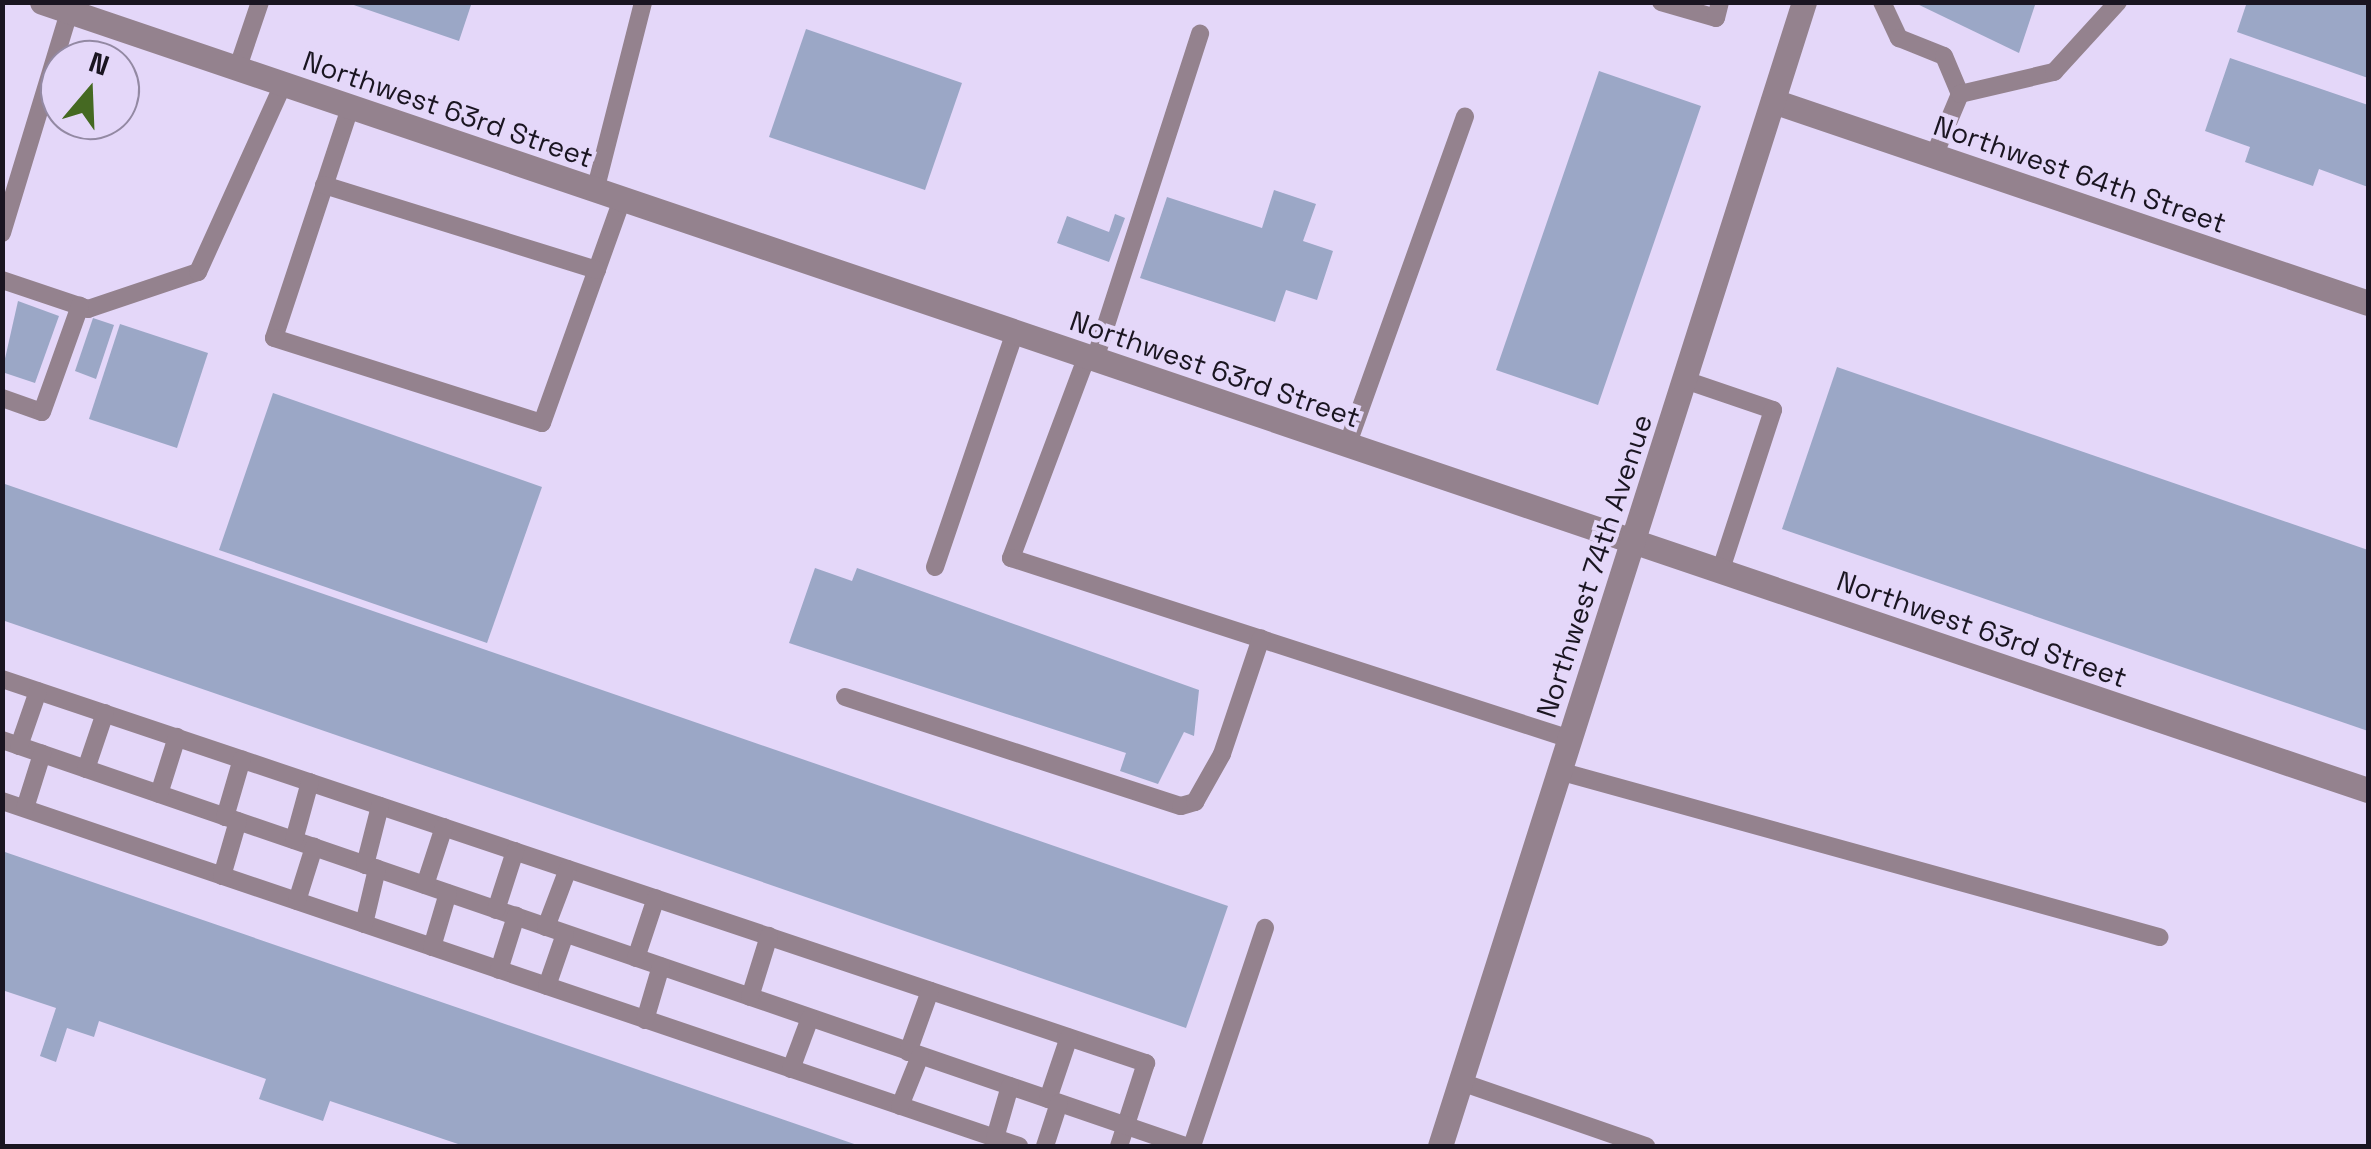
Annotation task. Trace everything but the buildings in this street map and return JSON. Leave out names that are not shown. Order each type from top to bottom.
[{"type":"street","name":"Northwest 74th Avenue","points":[[1440,1146],[1804,2]]},
{"type":"street","name":"Northwest 63rd Street","points":[[51,5],[2368,790]]},
{"type":"street","name":"Northwest 64th Street","points":[[1773,101],[2368,304]]},
{"type":"lane","points":[[238,70],[260,2]]},
{"type":"lane","points":[[595,191],[642,2]]},
{"type":"lane","points":[[1661,2],[1716,18],[1720,2]]},
{"type":"lane","points":[[1882,2],[1899,38],[1944,56],[1960,94],[1934,156]]},
{"type":"lane","points":[[1960,94],[2054,72],[2118,2]]},
{"type":"lane","points":[[2,233],[51,5]]},
{"type":"lane","points":[[1200,34],[1091,358],[1011,558],[1570,739]]},
{"type":"lane","points":[[2,280],[80,306],[198,272],[283,85]]},
{"type":"lane","points":[[350,108],[274,338],[542,424],[622,200]]},
{"type":"lane","points":[[1348,446],[1465,116]]},
{"type":"lane","points":[[324,184],[597,270]]},
{"type":"lane","points":[[2,398],[42,412],[80,306]]},
{"type":"lane","points":[[935,567],[1015,332]]},
{"type":"lane","points":[[1685,380],[1773,410],[1720,572]]},
{"type":"lane","points":[[845,697],[1181,806],[1195,802],[1222,754],[1261,638]]},
{"type":"lane","points":[[2,679],[1146,1063],[1119,1146]]},
{"type":"lane","points":[[38,690],[11,743],[1189,1146],[1265,928]]},
{"type":"lane","points":[[86,769],[105,713]]},
{"type":"lane","points":[[159,794],[177,738]]},
{"type":"lane","points":[[25,808],[42,754]]},
{"type":"lane","points":[[222,876],[242,759]]},
{"type":"lane","points":[[1559,771],[2159,937]]},
{"type":"lane","points":[[294,840],[310,782]]},
{"type":"lane","points":[[2,800],[1018,1146]]},
{"type":"lane","points":[[364,924],[380,806]]},
{"type":"lane","points":[[425,885],[444,827]]},
{"type":"lane","points":[[297,901],[314,847]]},
{"type":"lane","points":[[496,910],[515,851]]},
{"type":"lane","points":[[546,927],[568,869]]},
{"type":"lane","points":[[432,947],[448,893]]},
{"type":"lane","points":[[636,958],[656,898]]},
{"type":"lane","points":[[499,970],[516,916]]},
{"type":"lane","points":[[546,986],[565,934]]},
{"type":"lane","points":[[750,997],[769,936]]},
{"type":"lane","points":[[645,1020],[661,966]]},
{"type":"lane","points":[[900,1106],[930,991]]},
{"type":"lane","points":[[791,1069],[810,1018]]},
{"type":"lane","points":[[1044,1146],[1069,1038]]},
{"type":"lane","points":[[1460,1082],[1646,1146]]},
{"type":"lane","points":[[994,1138],[1010,1086]]}]
